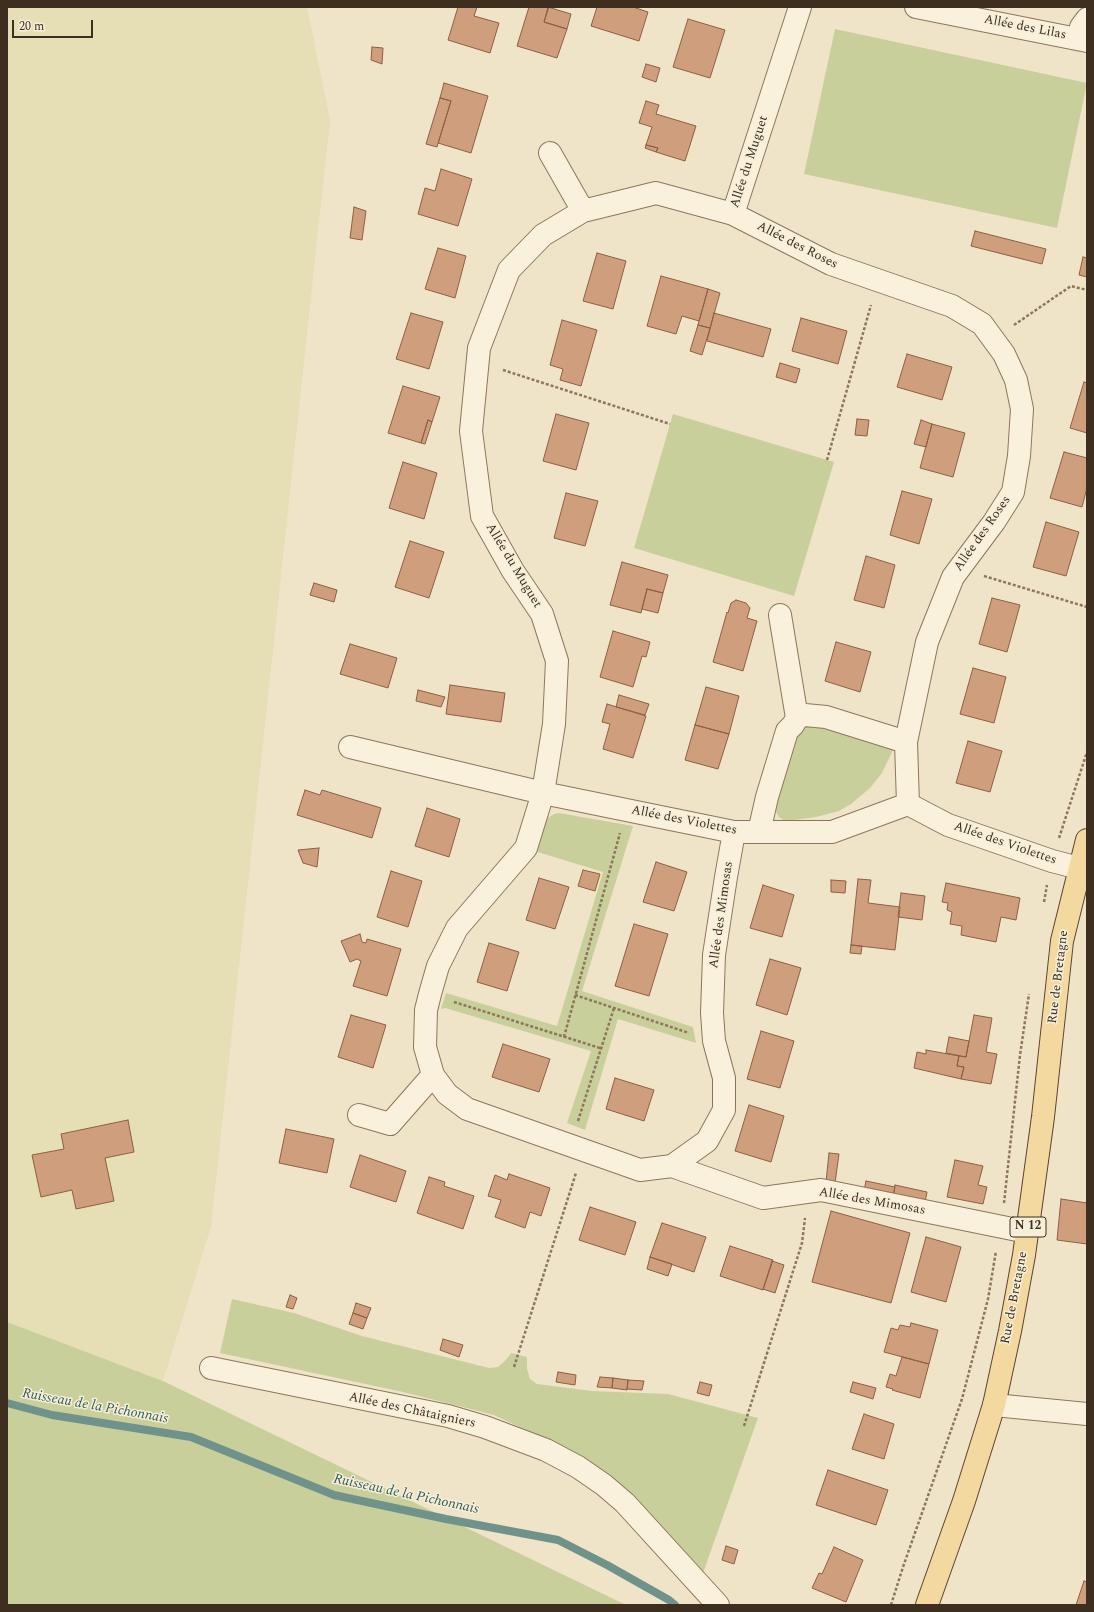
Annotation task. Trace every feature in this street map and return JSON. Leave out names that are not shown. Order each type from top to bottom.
[{"type":"main road","name":"Rue de Bretagne","points":[[927,1605],[964,1501],[994,1405],[1010,1331],[1027,1232],[1043,1117],[1062,941],[1087,840]]},
{"type":"street","name":"Allée du Muguet","points":[[542,793],[554,724],[557,661],[542,614],[514,571],[482,516],[471,431],[479,348],[509,270],[544,235],[583,211],[656,193],[734,214],[800,7]]},
{"type":"street","name":"Allée des Lilas","points":[[916,7],[1083,40]]},
{"type":"street","points":[[1083,40],[1081,27],[1087,19]]},
{"type":"street","points":[[550,153],[583,211]]},
{"type":"street","name":"Allée des Roses","points":[[734,214],[831,264],[952,306],[982,324],[1004,354],[1016,380],[1022,409],[1019,456],[1013,492],[994,522],[953,577],[927,642],[906,742],[908,804]]},
{"type":"street","points":[[759,832],[767,797],[787,731],[797,718],[780,615]]},
{"type":"street","points":[[797,718],[805,715],[826,717],[906,742]]},
{"type":"street","name":"Allée des Violettes","points":[[350,747],[542,793],[734,832],[832,832],[908,804],[948,825],[1052,861],[1079,868]]},
{"type":"street","name":"Allée des Mimosas","points":[[542,793],[526,848],[457,928],[438,966],[426,1010],[425,1047],[433,1075],[447,1094],[467,1109],[640,1170],[672,1166],[763,1198],[821,1190],[1027,1232]]},
{"type":"street","name":"Allée des Mimosas","points":[[672,1166],[707,1141],[724,1110],[724,1078],[714,1041],[712,1013],[714,954],[734,832]]},
{"type":"street","points":[[359,1115],[390,1124],[433,1075]]},
{"type":"street","name":"Allée des Châtaigniers","points":[[211,1368],[448,1416],[485,1427],[546,1450],[578,1467],[625,1502],[718,1605]]},
{"type":"street","points":[[994,1405],[1087,1414]]},
{"type":"path","points":[[827,460],[877,280]]},
{"type":"path","points":[[993,340],[1071,286],[1087,290]]},
{"type":"path","points":[[478,362],[670,424]]},
{"type":"path","points":[[960,568],[1087,607]]},
{"type":"path","points":[[1043,906],[1052,861],[1087,752]]},
{"type":"path","points":[[564,1037],[627,810]]},
{"type":"path","points":[[891,1605],[962,1399],[988,1299],[1001,1226],[1020,1055],[1029,992]]},
{"type":"path","points":[[430,994],[600,1048]]},
{"type":"path","points":[[575,995],[714,1041]]},
{"type":"path","points":[[514,1367],[577,1147],[600,1048],[614,1008]]},
{"type":"path","points":[[744,1426],[802,1243],[809,1192]]},
{"type":"shaded area","points":[[7,7],[307,7],[330,120],[211,1227],[163,1381],[7,1322]]},
{"type":"green space","points":[[835,29],[1087,83],[1057,228],[804,174]]},
{"type":"green space","points":[[673,414],[834,462],[794,596],[634,548]]},
{"type":"green space","points":[[815,723],[891,746],[893,750],[882,773],[870,788],[851,804],[839,811],[816,817],[783,820],[779,817],[774,808],[794,735],[804,726]]},
{"type":"green space","points":[[559,813],[633,826],[582,991],[693,1027],[696,1043],[618,1019],[585,1130],[567,1123],[591,1051],[445,1008],[441,1009],[446,993],[557,1026],[603,872],[531,850],[543,821],[554,814]]},
{"type":"green space","points":[[232,1299],[294,1313],[362,1336],[489,1368],[498,1367],[511,1353],[527,1357],[527,1369],[530,1379],[537,1384],[592,1391],[668,1394],[758,1418],[702,1576],[632,1494],[610,1476],[576,1454],[494,1415],[403,1392],[220,1353]]},
{"type":"green space","points":[[7,1322],[163,1381],[626,1605],[7,1605]]},
{"type":"building","points":[[458,7],[477,7],[474,16],[499,23],[490,53],[448,40]]},
{"type":"building","points":[[529,7],[549,7],[544,22],[567,29],[557,58],[517,46]]},
{"type":"building","points":[[548,7],[571,14],[567,29],[544,22]]},
{"type":"building","points":[[597,7],[633,7],[648,12],[639,41],[591,26]]},
{"type":"building","points":[[688,19],[725,30],[710,78],[673,67]]},
{"type":"building","points":[[372,47],[383,48],[382,64],[371,60]]},
{"type":"building","points":[[646,64],[660,68],[656,82],[642,77]]},
{"type":"building","points":[[444,83],[488,96],[471,153],[438,143],[451,101],[440,98]]},
{"type":"building","points":[[440,98],[451,101],[437,147],[426,144]]},
{"type":"building","points":[[646,101],[659,105],[656,114],[696,126],[685,161],[656,152],[658,148],[646,145],[652,127],[639,123]]},
{"type":"building","points":[[646,145],[658,148],[656,152],[645,148]]},
{"type":"building","points":[[441,169],[472,179],[458,226],[418,214],[425,188],[435,191]]},
{"type":"building","points":[[354,207],[366,211],[362,240],[350,238]]},
{"type":"building","points":[[975,231],[1046,249],[1042,264],[971,246]]},
{"type":"building","points":[[438,248],[466,256],[455,298],[425,289]]},
{"type":"building","points":[[597,253],[626,261],[613,309],[583,301]]},
{"type":"building","points":[[1083,257],[1087,258],[1087,277],[1079,275]]},
{"type":"building","points":[[661,276],[708,289],[699,321],[682,316],[676,334],[647,326]]},
{"type":"building","points":[[708,289],[720,293],[710,328],[698,325]]},
{"type":"building","points":[[411,313],[443,322],[429,369],[396,359]]},
{"type":"building","points":[[714,313],[771,329],[763,357],[707,341]]},
{"type":"building","points":[[801,318],[847,331],[838,364],[792,351]]},
{"type":"building","points":[[562,320],[597,330],[581,386],[560,380],[563,369],[550,365]]},
{"type":"building","points":[[698,325],[710,328],[702,355],[690,351]]},
{"type":"building","points":[[907,354],[952,367],[942,400],[897,387]]},
{"type":"building","points":[[780,363],[800,369],[796,383],[776,377]]},
{"type":"building","points":[[1084,382],[1087,383],[1087,433],[1070,428]]},
{"type":"building","points":[[403,386],[440,397],[432,422],[428,420],[421,443],[388,433]]},
{"type":"building","points":[[556,414],[589,423],[576,470],[543,461]]},
{"type":"building","points":[[857,419],[869,420],[867,436],[855,435]]},
{"type":"building","points":[[428,420],[432,422],[425,444],[421,443]]},
{"type":"building","points":[[921,420],[932,424],[926,447],[914,444]]},
{"type":"building","points":[[932,424],[965,433],[953,477],[920,468]]},
{"type":"building","points":[[1064,452],[1087,458],[1087,488],[1082,507],[1050,498]]},
{"type":"building","points":[[403,462],[437,473],[424,519],[389,508]]},
{"type":"building","points":[[902,491],[932,499],[919,544],[890,535]]},
{"type":"building","points":[[566,493],[598,501],[585,546],[554,538]]},
{"type":"building","points":[[1046,522],[1079,532],[1066,576],[1033,567]]},
{"type":"building","points":[[410,541],[444,552],[429,598],[395,587]]},
{"type":"building","points":[[866,556],[895,565],[884,608],[854,600]]},
{"type":"building","points":[[622,562],[668,575],[663,593],[647,589],[641,613],[610,605]]},
{"type":"building","points":[[314,583],[337,590],[334,602],[310,595]]},
{"type":"building","points":[[647,589],[663,593],[658,613],[642,609]]},
{"type":"building","points":[[992,598],[1020,605],[1007,652],[979,644]]},
{"type":"building","points":[[736,600],[746,603],[750,608],[747,618],[757,621],[743,671],[713,662],[727,612],[728,613],[731,603]]},
{"type":"building","points":[[613,631],[650,642],[646,657],[642,656],[633,687],[600,677]]},
{"type":"building","points":[[836,642],[871,652],[860,692],[825,681]]},
{"type":"building","points":[[350,644],[397,658],[388,688],[340,674]]},
{"type":"building","points":[[973,668],[1006,677],[994,723],[960,714]]},
{"type":"building","points":[[450,685],[505,693],[501,722],[446,714]]},
{"type":"building","points":[[706,687],[739,696],[729,734],[695,725]]},
{"type":"building","points":[[418,690],[445,697],[441,707],[416,701]]},
{"type":"building","points":[[619,695],[649,704],[645,715],[616,707]]},
{"type":"building","points":[[607,704],[646,716],[633,758],[603,749],[610,724],[602,722]]},
{"type":"building","points":[[695,725],[729,734],[718,769],[685,760]]},
{"type":"building","points":[[968,741],[1002,751],[990,792],[956,783]]},
{"type":"building","points":[[305,790],[320,795],[322,790],[381,808],[372,838],[297,815]]},
{"type":"building","points":[[427,808],[460,819],[449,857],[415,846]]},
{"type":"building","points":[[319,848],[317,867],[303,863],[298,850]]},
{"type":"building","points":[[656,862],[687,872],[674,911],[643,902]]},
{"type":"building","points":[[583,870],[600,874],[595,891],[578,886]]},
{"type":"building","points":[[391,871],[422,881],[408,927],[377,917]]},
{"type":"building","points":[[539,878],[569,887],[555,929],[526,920]]},
{"type":"building","points":[[858,879],[871,880],[868,903],[900,907],[895,950],[851,945]]},
{"type":"building","points":[[831,880],[846,881],[845,893],[831,892]]},
{"type":"building","points":[[946,883],[1020,898],[1016,920],[1001,917],[996,942],[961,935],[962,926],[950,924],[952,912],[947,910],[948,903],[942,902]]},
{"type":"building","points":[[763,885],[794,895],[782,937],[750,928]]},
{"type":"building","points":[[901,893],[925,896],[922,920],[898,917]]},
{"type":"building","points":[[634,924],[668,934],[649,996],[615,986]]},
{"type":"building","points":[[360,934],[362,942],[366,943],[367,939],[401,949],[387,996],[353,986],[361,961],[357,959],[350,962],[341,941]]},
{"type":"building","points":[[489,943],[519,952],[507,991],[477,982]]},
{"type":"building","points":[[851,945],[862,946],[861,954],[850,953]]},
{"type":"building","points":[[770,959],[801,968],[787,1015],[756,1005]]},
{"type":"building","points":[[351,1015],[386,1025],[373,1068],[338,1057]]},
{"type":"building","points":[[974,1015],[992,1018],[986,1052],[997,1054],[991,1084],[961,1079],[964,1067],[957,1066],[959,1056],[966,1057]]},
{"type":"building","points":[[761,1031],[794,1041],[780,1088],[747,1079]]},
{"type":"building","points":[[949,1037],[969,1041],[966,1057],[946,1053]]},
{"type":"building","points":[[503,1044],[550,1059],[539,1092],[492,1077]]},
{"type":"building","points":[[926,1050],[959,1056],[957,1066],[964,1067],[961,1079],[914,1068],[917,1052],[926,1054]]},
{"type":"building","points":[[615,1078],[654,1090],[644,1121],[606,1109]]},
{"type":"building","points":[[749,1105],[784,1116],[771,1162],[735,1151]]},
{"type":"building","points":[[128,1120],[134,1152],[105,1158],[114,1201],[76,1209],[72,1190],[41,1197],[32,1155],[64,1149],[61,1134]]},
{"type":"building","points":[[286,1129],[334,1139],[327,1173],[279,1163]]},
{"type":"building","points":[[829,1153],[839,1154],[835,1183],[826,1182]]},
{"type":"building","points":[[360,1155],[406,1171],[396,1202],[350,1187]]},
{"type":"building","points":[[955,1160],[983,1166],[978,1185],[987,1187],[983,1204],[947,1197]]},
{"type":"building","points":[[509,1174],[550,1188],[541,1216],[530,1212],[525,1228],[495,1217],[501,1200],[488,1196],[495,1175],[507,1180]]},
{"type":"building","points":[[429,1177],[445,1182],[444,1186],[474,1196],[463,1229],[417,1213]]},
{"type":"building","points":[[866,1181],[895,1187],[893,1197],[864,1191]]},
{"type":"building","points":[[895,1185],[927,1192],[925,1203],[893,1197]]},
{"type":"building","points":[[1061,1199],[1087,1203],[1087,1244],[1057,1240]]},
{"type":"building","points":[[590,1207],[636,1222],[625,1255],[579,1240]]},
{"type":"building","points":[[831,1211],[910,1233],[891,1303],[812,1282]]},
{"type":"building","points":[[662,1223],[706,1237],[694,1272],[650,1257]]},
{"type":"building","points":[[926,1237],[961,1247],[946,1302],[911,1292]]},
{"type":"building","points":[[730,1246],[773,1260],[763,1290],[720,1276]]},
{"type":"building","points":[[650,1257],[672,1264],[668,1276],[647,1269]]},
{"type":"building","points":[[772,1261],[784,1265],[775,1293],[763,1289]]},
{"type":"building","points":[[290,1295],[297,1298],[293,1309],[286,1307]]},
{"type":"building","points":[[356,1303],[371,1308],[367,1318],[353,1313]]},
{"type":"building","points":[[353,1313],[367,1318],[363,1329],[349,1324]]},
{"type":"building","points":[[911,1323],[938,1330],[929,1364],[884,1352],[891,1328],[898,1330],[900,1325],[910,1327]]},
{"type":"building","points":[[443,1339],[463,1345],[459,1357],[440,1350]]},
{"type":"building","points":[[902,1357],[929,1364],[920,1398],[886,1387],[890,1374],[896,1376]]},
{"type":"building","points":[[558,1372],[576,1375],[575,1385],[556,1382]]},
{"type":"building","points":[[600,1377],[613,1378],[612,1388],[597,1387]]},
{"type":"building","points":[[613,1378],[628,1380],[627,1390],[612,1388]]},
{"type":"building","points":[[628,1380],[644,1381],[642,1390],[627,1389]]},
{"type":"building","points":[[700,1382],[712,1385],[709,1396],[697,1393]]},
{"type":"building","points":[[853,1382],[876,1388],[873,1399],[850,1392]]},
{"type":"building","points":[[864,1414],[894,1424],[884,1459],[852,1449]]},
{"type":"building","points":[[828,1470],[888,1490],[876,1525],[816,1505]]},
{"type":"building","points":[[726,1546],[738,1550],[734,1564],[722,1560]]},
{"type":"building","points":[[834,1547],[863,1560],[846,1602],[812,1588],[819,1573],[822,1574]]},
{"type":"building","points":[[1084,1581],[1087,1582],[1087,1605],[1076,1605]]},
{"type":"waterway","name":"Ruisseau de la Pichonnais","points":[[7,1403],[52,1415],[191,1437],[334,1495],[446,1519],[558,1540],[607,1565],[669,1600],[675,1605]]}]
